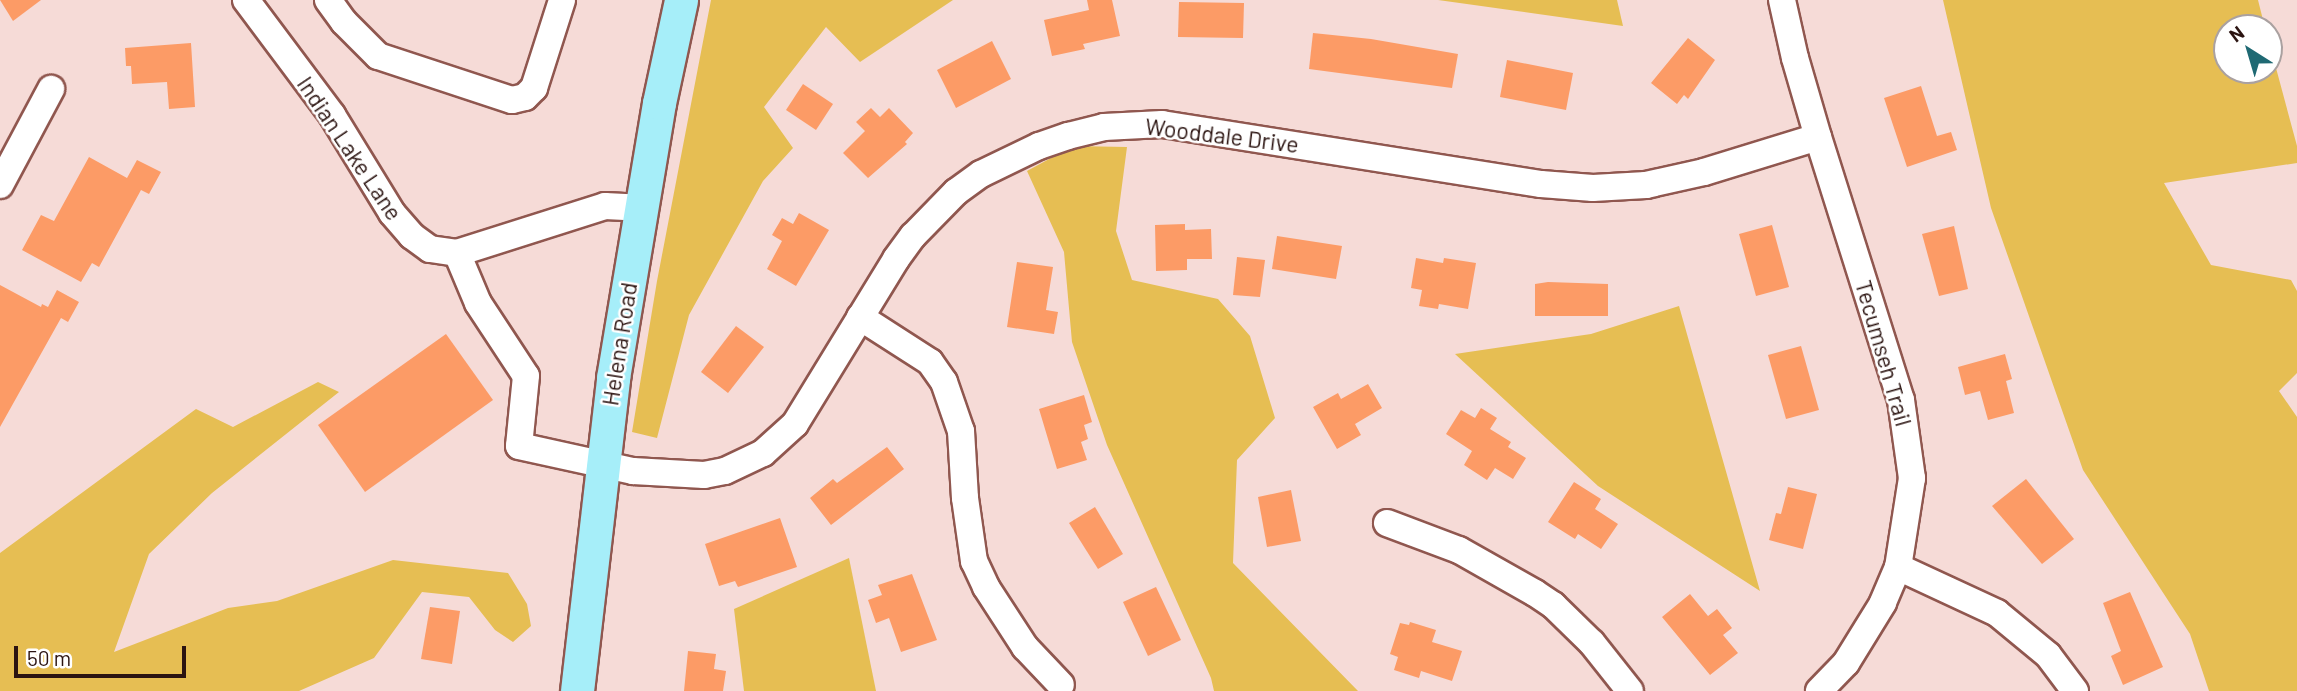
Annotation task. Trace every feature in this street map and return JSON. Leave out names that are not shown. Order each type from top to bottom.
[{"type":"main road","name":"Helena Road","points":[[577,691],[602,465],[640,208],[681,0]]},
{"type":"street","name":"Indian Lake Lane","points":[[246,0],[332,115],[403,228],[430,249],[457,253]]},
{"type":"street","points":[[328,0],[348,11],[378,56],[512,100],[525,97],[534,88],[562,0]]},
{"type":"street","name":"Tecumseh Trail","points":[[1782,0],[1818,138],[1901,400],[1912,478],[1898,567],[1866,634],[1819,691]]},
{"type":"street","points":[[0,185],[51,89]]},
{"type":"street","name":"Wooddale Drive","points":[[457,253],[478,303],[526,376],[519,446],[633,471],[704,475],[725,471],[763,453],[795,424],[913,236],[956,192],[982,174],[1039,146],[1104,127],[1161,124],[1200,128],[1541,184],[1594,188],[1646,185],[1669,180],[1818,138]]},
{"type":"street","points":[[457,253],[605,206],[640,208]]},
{"type":"street","points":[[860,317],[930,362],[944,382],[954,403],[961,431],[965,498],[974,561],[986,587],[1025,647],[1060,685]]},
{"type":"street","points":[[1387,523],[1459,550],[1553,605],[1592,643],[1630,691]]},
{"type":"street","points":[[1898,567],[1997,613],[2048,654],[2075,691]]},
{"type":"shaded area","points":[[711,0],[953,0],[860,62],[826,27],[764,107],[793,148],[763,181],[689,315],[657,438],[632,432],[657,281]]},
{"type":"shaded area","points":[[1438,0],[1617,0],[1623,26]]},
{"type":"shaded area","points":[[1943,0],[2258,0],[2262,14],[2213,14],[2213,84],[2280,84],[2297,146],[2297,163],[2164,183],[2211,265],[2291,280],[2297,291],[2297,373],[2279,391],[2297,417],[2297,691],[2209,691],[2190,634],[2083,470],[1991,208]]},
{"type":"shaded area","points":[[1073,146],[1127,147],[1116,231],[1132,280],[1218,299],[1250,336],[1275,418],[1237,460],[1233,563],[1358,691],[1214,691],[1211,678],[1107,445],[1072,342],[1064,252],[1027,171]]},
{"type":"shaded area","points":[[1679,306],[1760,591],[1598,486],[1455,354],[1591,334]]},
{"type":"shaded area","points":[[318,382],[339,392],[212,493],[149,554],[114,652],[228,608],[277,601],[393,560],[508,573],[527,604],[531,626],[513,642],[495,630],[469,597],[422,592],[374,658],[299,691],[0,691],[0,553],[196,409],[233,427]]},
{"type":"shaded area","points":[[849,558],[876,691],[744,691],[734,609]]},
{"type":"building","points":[[0,0],[41,0],[13,21]]},
{"type":"building","points":[[1087,0],[1112,0],[1120,36],[1083,44],[1085,49],[1052,56],[1044,20],[1089,10]]},
{"type":"building","points":[[1179,2],[1244,3],[1243,38],[1178,37]]},
{"type":"building","points":[[1313,33],[1371,39],[1458,54],[1452,88],[1309,69]]},
{"type":"building","points":[[1688,38],[1715,60],[1688,99],[1684,95],[1677,104],[1651,83]]},
{"type":"building","points":[[992,41],[1011,79],[956,108],[937,70]]},
{"type":"building","points":[[191,43],[195,107],[169,109],[167,82],[132,84],[131,66],[126,66],[125,48]]},
{"type":"building","points":[[1507,60],[1573,73],[1566,110],[1500,97]]},
{"type":"building","points":[[803,84],[833,104],[816,130],[786,110]]},
{"type":"building","points":[[1921,86],[1937,136],[1951,132],[1957,150],[1907,167],[1884,98]]},
{"type":"building","points":[[871,108],[880,117],[889,108],[913,133],[905,142],[907,144],[868,178],[843,153],[865,131],[856,122]]},
{"type":"building","points":[[89,157],[127,178],[137,160],[161,172],[149,194],[141,190],[99,267],[92,263],[81,282],[22,250],[41,215],[54,221]]},
{"type":"building","points":[[799,213],[829,230],[796,286],[767,269],[782,241],[772,235],[782,218],[793,224]]},
{"type":"building","points":[[1185,224],[1185,230],[1211,229],[1212,259],[1187,259],[1187,270],[1156,271],[1155,225]]},
{"type":"building","points":[[1772,225],[1789,287],[1756,296],[1739,234]]},
{"type":"building","points":[[1954,226],[1968,289],[1939,296],[1922,234]]},
{"type":"building","points":[[1277,236],[1342,246],[1336,279],[1272,269]]},
{"type":"building","points":[[1237,257],[1265,260],[1260,297],[1233,295]]},
{"type":"building","points":[[1416,258],[1443,263],[1444,258],[1476,263],[1468,309],[1439,304],[1438,309],[1419,306],[1422,290],[1411,288]]},
{"type":"building","points":[[1017,262],[1053,267],[1046,310],[1058,312],[1054,334],[1007,327]]},
{"type":"building","points":[[1535,284],[1608,284],[1608,316],[1535,316]]},
{"type":"building","points":[[0,285],[41,307],[42,304],[48,307],[57,290],[79,302],[68,322],[61,318],[0,427]]},
{"type":"building","points":[[736,326],[764,347],[728,393],[701,372]]},
{"type":"building","points":[[446,334],[493,400],[365,492],[318,425]]},
{"type":"building","points":[[1801,346],[1819,410],[1786,419],[1768,355]]},
{"type":"building","points":[[2005,354],[2012,379],[2006,381],[2014,413],[1988,420],[1980,391],[1965,395],[1958,367]]},
{"type":"building","points":[[1368,384],[1382,408],[1355,424],[1361,435],[1337,449],[1313,407],[1338,393],[1341,399]]},
{"type":"building","points":[[1084,395],[1092,422],[1084,425],[1088,439],[1081,442],[1087,460],[1057,469],[1039,409]]},
{"type":"building","points":[[1481,408],[1497,418],[1490,429],[1511,442],[1508,447],[1526,458],[1513,479],[1495,468],[1487,480],[1464,465],[1472,451],[1446,434],[1461,410],[1475,418]]},
{"type":"building","points":[[887,447],[904,469],[831,525],[810,498],[833,479],[837,483]]},
{"type":"building","points":[[2026,479],[2074,539],[2042,564],[1992,506]]},
{"type":"building","points":[[1574,482],[1601,499],[1595,509],[1618,524],[1601,549],[1578,534],[1575,539],[1548,522]]},
{"type":"building","points":[[1788,487],[1817,494],[1803,549],[1769,540],[1776,513],[1781,514]]},
{"type":"building","points":[[1291,490],[1301,541],[1267,547],[1258,497]]},
{"type":"building","points":[[1095,507],[1123,554],[1098,569],[1069,523]]},
{"type":"building","points":[[780,518],[797,567],[738,587],[735,581],[719,586],[705,544]]},
{"type":"building","points":[[912,574],[937,640],[901,652],[889,618],[876,623],[868,600],[882,595],[878,585]]},
{"type":"building","points":[[1156,587],[1181,640],[1148,656],[1123,602]]},
{"type":"building","points":[[2130,592],[2163,667],[2123,685],[2111,656],[2121,651],[2103,603]]},
{"type":"building","points":[[1690,594],[1708,616],[1717,609],[1732,628],[1723,635],[1738,653],[1710,675],[1662,617]]},
{"type":"building","points":[[430,607],[460,611],[452,664],[421,659]]},
{"type":"building","points":[[1410,622],[1436,630],[1432,642],[1462,651],[1452,681],[1421,671],[1419,678],[1394,670],[1398,657],[1390,654],[1400,623],[1409,625]]},
{"type":"building","points":[[688,651],[716,654],[714,669],[726,671],[723,691],[684,691]]}]
